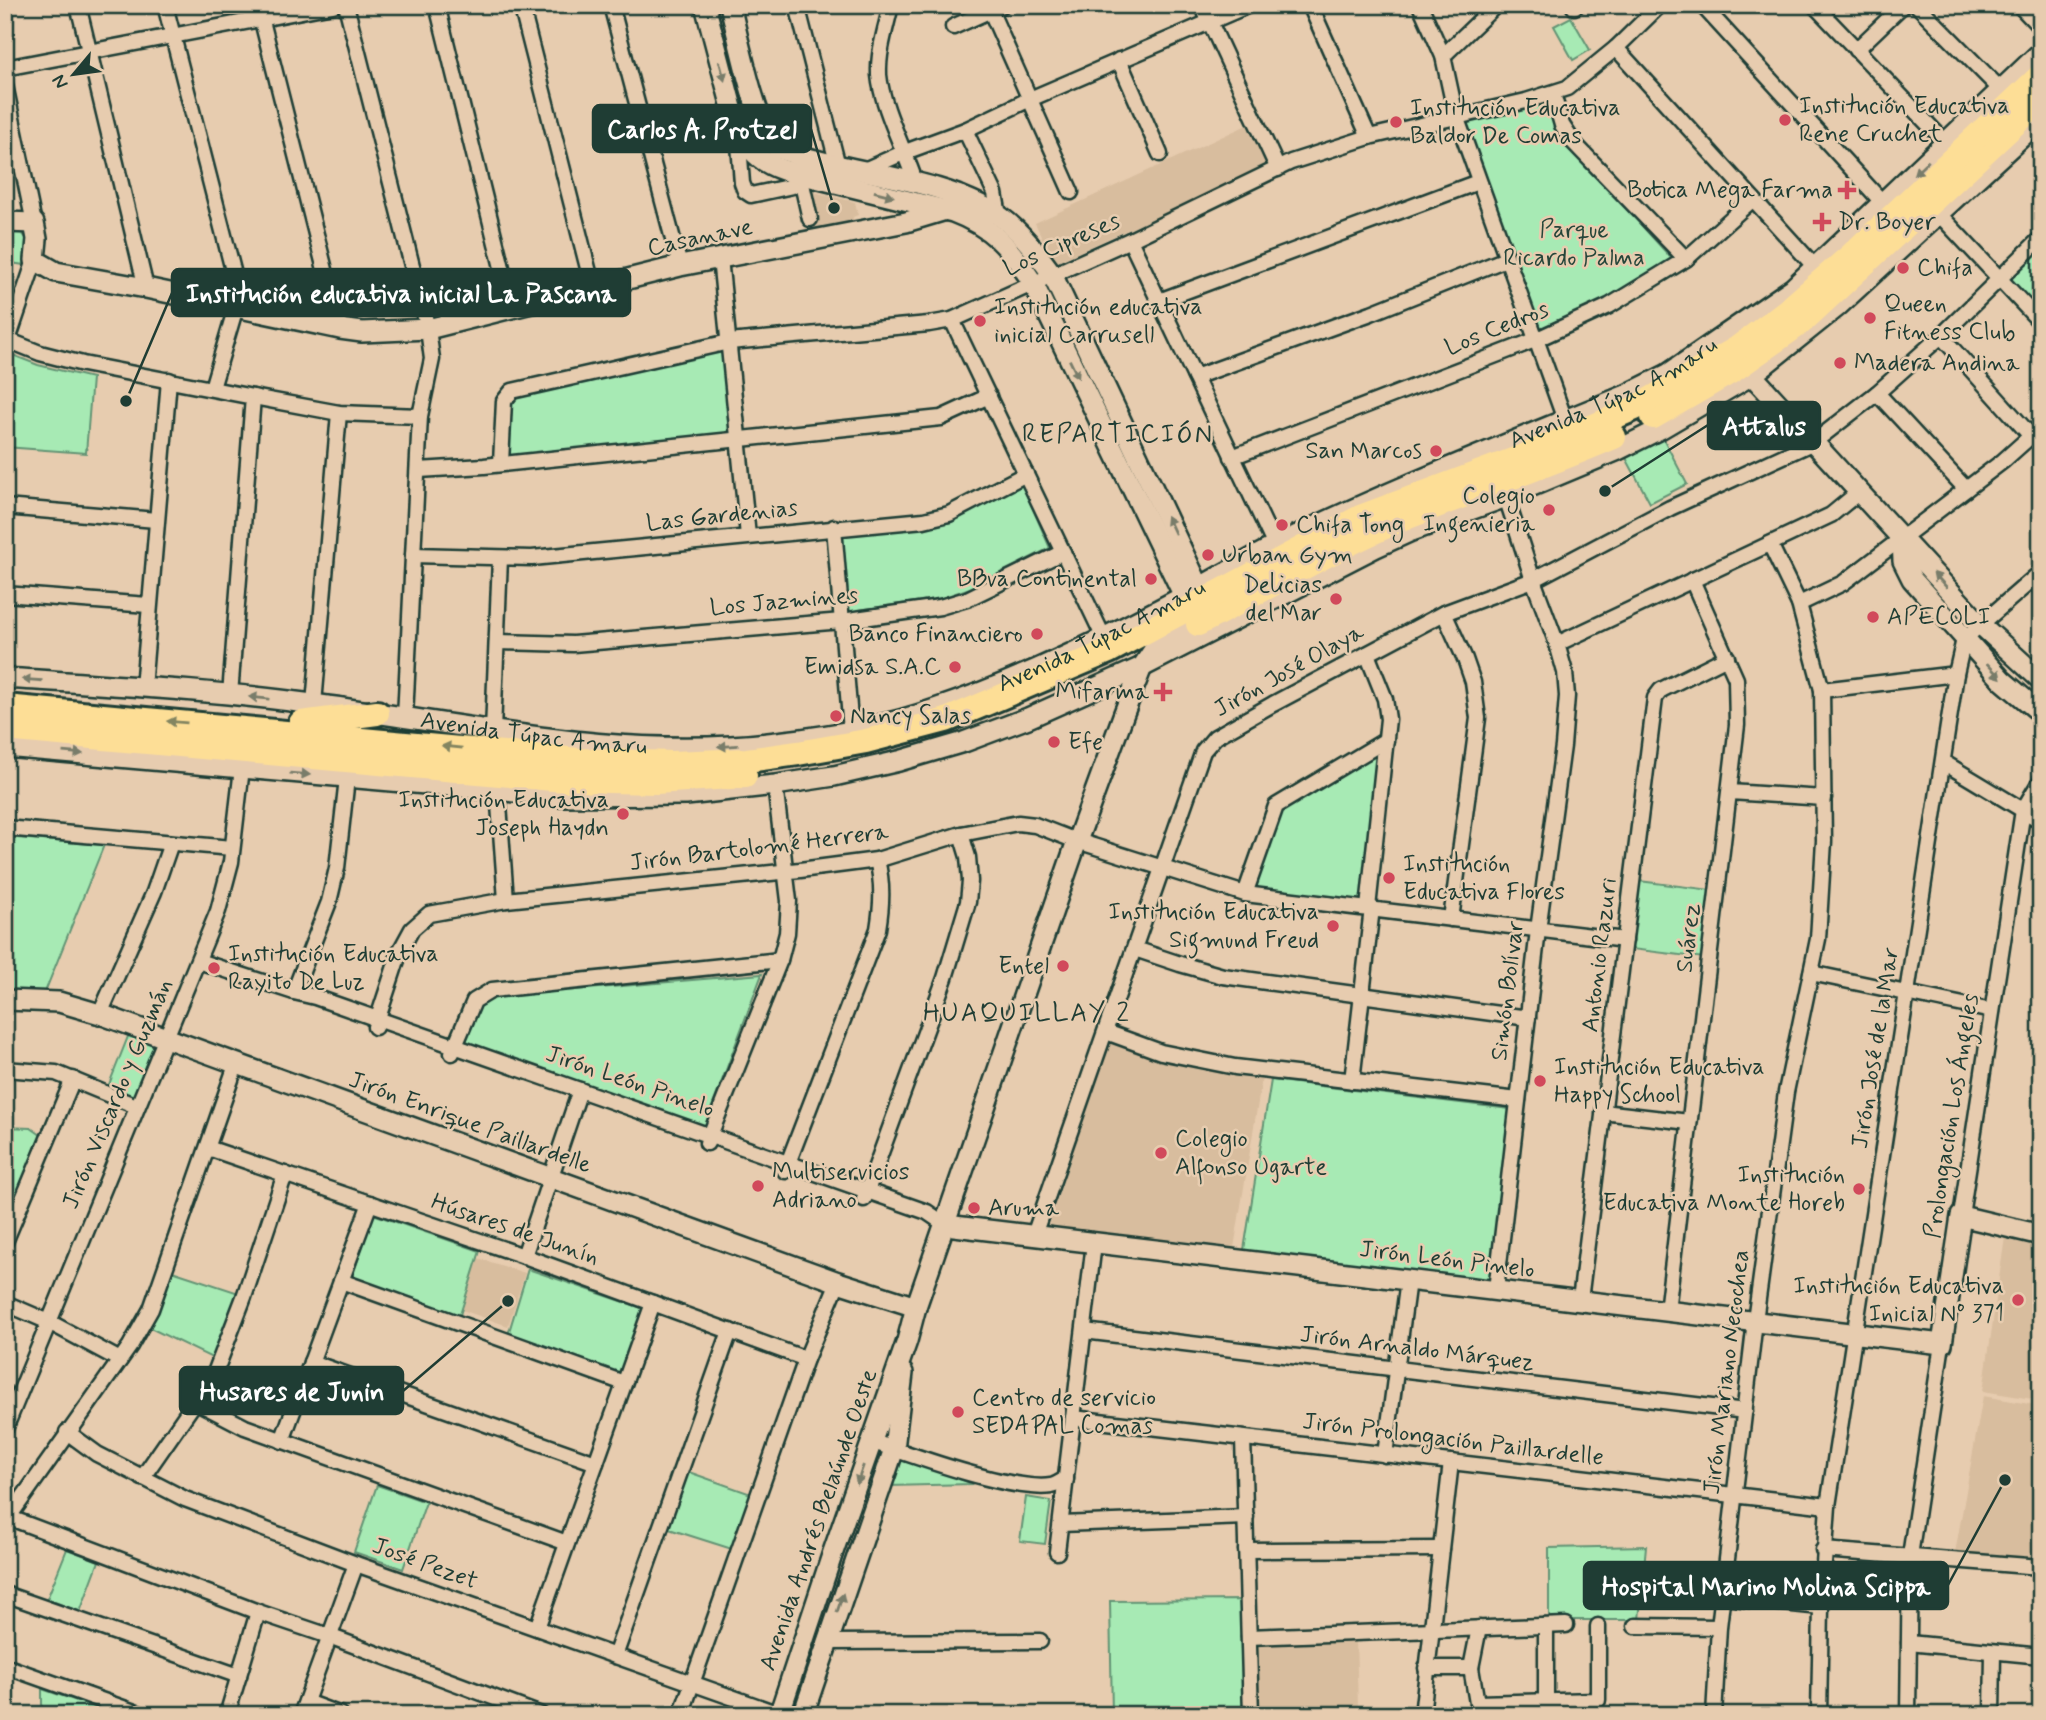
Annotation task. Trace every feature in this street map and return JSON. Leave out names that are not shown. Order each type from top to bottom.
[{"type":"highway","name":"Avenida Túpac Amaru","points":[[5,707],[610,762],[672,763],[772,757],[866,741],[946,720],[1108,651],[1360,517],[1589,429],[1635,408],[1695,374],[1737,348],[1851,255],[2041,75]]},
{"type":"highway","name":"Avenida Túpac Amaru","points":[[5,729],[539,778],[622,782],[744,776],[872,755],[944,737],[1158,651],[1189,607],[1345,546],[1410,516],[1567,458],[1642,422],[1717,380],[1801,323],[2041,100]]},
{"type":"highway","points":[[257,730],[377,713]]},
{"type":"street","points":[[78,5],[146,288]]},
{"type":"street","points":[[165,5],[238,290],[236,307],[212,388]]},
{"type":"street","points":[[5,68],[172,36],[260,12],[333,5]]},
{"type":"street","points":[[346,5],[428,329],[432,359],[420,416],[405,717]]},
{"type":"street","points":[[437,5],[512,308]]},
{"type":"street","points":[[521,5],[593,288]]},
{"type":"street","points":[[611,5],[680,266]]},
{"type":"street","points":[[730,5],[759,114],[770,141],[777,148],[840,174],[999,216],[1036,251],[1052,274],[1189,607]]},
{"type":"street","points":[[797,5],[840,174]]},
{"type":"street","points":[[891,5],[881,47],[879,73],[882,94],[915,184]]},
{"type":"street","points":[[1202,5],[1278,169]]},
{"type":"street","points":[[860,172],[965,130],[1030,99],[1249,5]]},
{"type":"street","points":[[1310,5],[1369,137]]},
{"type":"street","points":[[1420,5],[1443,56],[1456,116],[1478,182],[1565,420]]},
{"type":"street","points":[[1443,56],[1496,5]]},
{"type":"street","name":"Los Cipreses","points":[[502,463],[504,401],[512,391],[729,342],[953,320],[1130,240],[1291,162],[1369,137],[1553,94],[1567,88],[1616,48],[1660,5]]},
{"type":"street","points":[[1702,5],[1883,203]]},
{"type":"street","points":[[1814,5],[1947,144]]},
{"type":"street","points":[[1856,50],[1903,5]]},
{"type":"street","points":[[1917,5],[2001,90]]},
{"type":"street","points":[[2019,5],[2041,28]]},
{"type":"street","points":[[709,6],[737,127],[741,183],[745,191],[751,195],[804,180],[860,172],[915,184],[953,203],[999,238],[1033,283],[1189,607]]},
{"type":"street","points":[[953,27],[993,7],[1071,192]]},
{"type":"street","points":[[260,12],[340,329]]},
{"type":"street","points":[[1616,48],[1815,267]]},
{"type":"street","name":"Avenida Túpac Amaru","points":[[5,678],[230,695],[314,704],[599,745],[684,748],[774,743],[851,731],[934,710],[1020,676],[1103,636],[1189,607],[1275,546],[1397,488],[1626,395],[1668,374],[1793,288],[2041,52]]},
{"type":"street","points":[[1119,61],[1160,154]]},
{"type":"street","points":[[5,85],[37,239],[35,260],[6,340],[40,353],[83,364],[339,413],[420,416]]},
{"type":"street","points":[[1553,94],[1562,125],[1573,142],[1686,260]]},
{"type":"street","name":"Avenida Túpac Amaru","points":[[1158,651],[1409,532],[1506,497],[1616,450],[1660,429],[1752,375],[1811,330],[2041,119]]},
{"type":"street","points":[[737,127],[756,157],[804,180]]},
{"type":"street","points":[[965,130],[995,193],[999,216]]},
{"type":"street","points":[[804,180],[810,219]]},
{"type":"street","points":[[1159,301],[1478,182]]},
{"type":"street","name":"Los Cedros","points":[[1232,457],[1535,340],[1609,306],[1686,260],[1753,199]]},
{"type":"street","name":"Casanave","points":[[35,260],[57,272],[340,329],[362,332],[428,329],[680,266],[906,222],[953,203]]},
{"type":"street","points":[[1938,213],[2041,323]]},
{"type":"street","points":[[5,222],[34,223]]},
{"type":"street","name":"Jirón José Olaya","points":[[1036,1229],[1203,751],[1215,737],[1444,614],[1533,580],[1670,508],[1814,442],[1877,393],[1941,336],[2041,238]]},
{"type":"street","points":[[1130,240],[1275,546]]},
{"type":"street","points":[[720,258],[748,536]]},
{"type":"street","points":[[1195,377],[1371,313],[1506,259]]},
{"type":"street","points":[[953,320],[1103,636]]},
{"type":"street","points":[[1799,604],[1843,583],[2003,461],[2036,431],[1941,336]]},
{"type":"street","points":[[1752,375],[1980,624],[2041,680]]},
{"type":"street","points":[[143,688],[169,380]]},
{"type":"street","points":[[1877,393],[1966,489]]},
{"type":"street","points":[[419,470],[941,418],[989,396]]},
{"type":"street","points":[[230,695],[253,397]]},
{"type":"street","points":[[314,704],[339,413]]},
{"type":"street","name":"Las Gardenias","points":[[413,555],[533,558],[940,518],[1026,474]]},
{"type":"street","points":[[1557,644],[1830,515],[1859,492]]},
{"type":"street","name":"Simón Bolívar","points":[[1496,1290],[1567,696],[1565,671],[1557,644],[1506,497]]},
{"type":"street","points":[[5,507],[156,520]]},
{"type":"street","points":[[834,527],[851,731]]},
{"type":"street","points":[[1902,538],[1903,561],[1912,579],[2001,680],[2041,713]]},
{"type":"street","name":"Jirón Mariano Necochea","points":[[1714,1715],[1719,1627],[1755,1321],[1786,1092],[1818,939],[1824,798],[1822,690],[1799,604],[1770,544]]},
{"type":"street","name":"Los Jazmines","points":[[497,642],[573,643],[842,621],[954,603],[1063,552]]},
{"type":"street","points":[[493,731],[500,558]]},
{"type":"street","points":[[1964,639],[2041,572]]},
{"type":"street","name":"Suárez","points":[[1667,1311],[1730,792],[1738,697],[1736,679],[1692,580]]},
{"type":"street","points":[[5,594],[148,605]]},
{"type":"street","points":[[1444,614],[1469,671],[1478,718],[1451,919]]},
{"type":"street","name":"Jirón José de la Mar","points":[[1819,1715],[1823,1550],[1828,1507],[1956,674],[1964,639]]},
{"type":"street","name":"Avenida Andrés Belaúnde Oeste","points":[[779,1715],[1077,841],[1142,667],[1158,651]]},
{"type":"street","name":"Avenida Andrés Belaúnde Oeste","points":[[1124,713],[1158,651]]},
{"type":"street","points":[[1352,1081],[1388,719],[1385,699],[1367,654]]},
{"type":"street","name":"Antonio Razuri","points":[[1580,1300],[1655,698],[1661,690],[1727,657]]},
{"type":"street","name":"Avenida Túpac Amaru","points":[[5,747],[560,796],[686,795],[775,785],[866,769],[953,745],[1058,706],[1142,667]]},
{"type":"street","points":[[1822,690],[1956,674]]},
{"type":"street","points":[[1245,894],[1276,806],[1386,740]]},
{"type":"street","points":[[1943,762],[2041,821]]},
{"type":"street","name":"Jirón Viscardo y Guzmán","points":[[5,1429],[136,1106],[167,1039],[223,894],[242,768]]},
{"type":"street","points":[[294,992],[329,902],[337,868],[347,778]]},
{"type":"street","name":"Prolongación Los Ángeles","points":[[1908,1715],[1910,1556],[2023,810],[2041,780]]},
{"type":"street","points":[[709,1140],[787,933],[789,901],[775,785]]},
{"type":"street","points":[[498,791],[506,900]]},
{"type":"street","points":[[1730,792],[1824,798]]},
{"type":"street","name":"Jirón Bartolomé Herrera","points":[[377,1024],[400,951],[412,929],[429,915],[458,907],[506,900],[877,860],[961,834],[1018,823],[1035,825],[1245,894],[1625,940]]},
{"type":"street","points":[[5,828],[232,848]]},
{"type":"street","points":[[865,1195],[945,978],[968,902],[968,857],[961,834]]},
{"type":"street","points":[[100,1014],[154,892],[171,843]]},
{"type":"street","points":[[787,1168],[878,929],[882,880],[877,860]]},
{"type":"street","points":[[1135,948],[1223,976],[1528,1018]]},
{"type":"street","points":[[453,1050],[474,1001],[492,990],[779,960]]},
{"type":"street","name":"Jirón León Pinelo","points":[[198,961],[294,992],[317,1005],[865,1195],[935,1224],[1036,1229],[1094,1242],[1942,1343]]},
{"type":"street","points":[[1811,972],[1992,1011]]},
{"type":"street","name":"Jirón Enrique Paillardelle","points":[[5,1000],[59,1002],[100,1014],[838,1282],[916,1307]]},
{"type":"street","points":[[1106,1032],[1161,1052],[1235,1067],[1518,1100]]},
{"type":"street","points":[[236,1065],[151,1309],[120,1360],[7,1517],[541,1715]]},
{"type":"street","points":[[5,1069],[56,1073],[136,1106]]},
{"type":"street","points":[[5,1242],[73,1079]]},
{"type":"street","points":[[524,1256],[578,1094]]},
{"type":"street","points":[[1604,1112],[1689,1122]]},
{"type":"street","name":"Húsares de Junín","points":[[208,1147],[524,1256],[806,1359]]},
{"type":"street","points":[[142,1478],[215,1373],[244,1297],[285,1174]]},
{"type":"street","points":[[282,1441],[370,1203]]},
{"type":"street","points":[[1961,1216],[2041,1235]]},
{"type":"street","points":[[1058,1552],[1094,1242]]},
{"type":"street","points":[[1385,1455],[1408,1280]]},
{"type":"street","points":[[341,1282],[624,1383]]},
{"type":"street","points":[[681,1715],[806,1359],[838,1282]]},
{"type":"street","points":[[5,1303],[49,1322],[120,1360]]},
{"type":"street","points":[[537,1628],[653,1303]]},
{"type":"street","points":[[615,1656],[730,1331]]},
{"type":"street","name":"Jirón Arnaldo Márquez","points":[[1084,1331],[1745,1411]]},
{"type":"street","name":"Avenida Andrés Belaúnde Oeste","points":[[803,1715],[894,1449],[907,1341]]},
{"type":"street","points":[[311,1362],[596,1463]]},
{"type":"street","points":[[195,1401],[245,1427],[568,1543]]},
{"type":"street","name":"Jirón Prolongación Paillardelle","points":[[1073,1418],[1828,1507]]},
{"type":"street","name":"José Pezet","points":[[67,1432],[97,1454],[185,1499],[356,1564],[779,1715]]},
{"type":"street","points":[[1243,1438],[1251,1715]]},
{"type":"street","points":[[872,1441],[1013,1483],[1052,1486],[1066,1479]]},
{"type":"street","points":[[1422,1715],[1451,1462]]},
{"type":"street","points":[[1061,1524],[1246,1517]]},
{"type":"street","points":[[1247,1550],[1441,1549]]},
{"type":"street","points":[[1823,1550],[2041,1567]]},
{"type":"street","points":[[341,1715],[304,1709],[356,1564]]},
{"type":"street","points":[[5,1594],[239,1676]]},
{"type":"street","points":[[1723,1597],[1821,1607]]},
{"type":"street","points":[[227,1715],[258,1612]]},
{"type":"street","points":[[1249,1637],[1566,1625]]},
{"type":"street","points":[[1546,1626],[1546,1701]]},
{"type":"street","points":[[1479,1628],[1471,1668],[1477,1703],[1598,1700],[1598,1626]]},
{"type":"street","points":[[1635,1626],[1719,1627]]},
{"type":"street","points":[[827,1642],[1040,1641]]},
{"type":"street","points":[[1909,1643],[2041,1656]]},
{"type":"street","points":[[1992,1715],[1993,1653]]},
{"type":"street","points":[[5,1666],[143,1715]]},
{"type":"street","points":[[1426,1668],[1471,1668]]},
{"type":"shaded area","points":[[1247,125],[1268,167],[1054,263],[1035,223]]},
{"type":"shaded area","points":[[810,191],[855,202],[858,215],[853,217],[854,223],[816,231]]},
{"type":"shaded area","name":"Colegio Alfonso Ugarte","points":[[1110,1042],[1161,1059],[1262,1078],[1234,1248],[1047,1229]]},
{"type":"shaded area","name":"Institución Educativa Inicial Nº 371","points":[[2005,1237],[2041,1245],[2041,1355],[2032,1399],[1983,1391]]},
{"type":"shaded area","points":[[478,1258],[525,1273],[508,1326],[462,1310]]},
{"type":"shaded area","points":[[1983,1396],[2041,1406],[2041,1561],[1955,1553]]},
{"type":"shaded area","points":[[1356,1639],[1358,1707],[1257,1709],[1254,1642]]},
{"type":"green space","points":[[1571,17],[1590,50],[1573,60],[1554,26]]},
{"type":"green space","name":"Parque Ricardo Palma","points":[[1548,101],[1581,159],[1673,260],[1614,296],[1539,332],[1462,120]]},
{"type":"green space","points":[[5,231],[21,232],[28,240],[24,265],[5,262]]},
{"type":"green space","points":[[2041,246],[2041,314],[2006,278]]},
{"type":"green space","points":[[724,350],[732,433],[507,458],[510,403],[516,395]]},
{"type":"green space","points":[[5,352],[38,365],[92,378],[86,453],[5,447]]},
{"type":"green space","points":[[1663,438],[1687,484],[1650,503],[1626,458]]},
{"type":"green space","points":[[1022,484],[1050,548],[970,588],[942,598],[845,612],[840,534],[926,526]]},
{"type":"green space","points":[[1381,749],[1364,904],[1253,889],[1278,812]]},
{"type":"green space","points":[[5,837],[104,845],[45,992],[5,993]]},
{"type":"green space","points":[[1639,881],[1712,890],[1704,958],[1631,949]]},
{"type":"green space","points":[[762,974],[705,1126],[463,1042],[479,1007],[495,997]]},
{"type":"green space","points":[[129,1034],[156,1046],[135,1098],[108,1087]]},
{"type":"green space","points":[[1271,1080],[1510,1109],[1490,1283],[1244,1250]]},
{"type":"green space","points":[[5,1127],[31,1128],[41,1135],[5,1222]]},
{"type":"green space","points":[[373,1214],[480,1251],[459,1318],[352,1278]]},
{"type":"green space","points":[[528,1269],[645,1309],[621,1375],[508,1335]]},
{"type":"green space","points":[[169,1270],[242,1294],[216,1360],[146,1326]]},
{"type":"green space","points":[[896,1454],[973,1484],[889,1486]]},
{"type":"green space","points":[[686,1471],[754,1495],[735,1550],[666,1528]]},
{"type":"green space","points":[[377,1485],[426,1502],[403,1569],[354,1552]]},
{"type":"green space","points":[[1026,1497],[1051,1501],[1045,1544],[1020,1541]]},
{"type":"green space","points":[[1646,1546],[1639,1620],[1549,1620],[1549,1548]]},
{"type":"green space","points":[[67,1549],[99,1561],[80,1612],[47,1599]]},
{"type":"green space","points":[[1245,1600],[1246,1714],[1112,1715],[1110,1601]]},
{"type":"green space","points":[[42,1689],[118,1715],[42,1715]]},
{"type":"place","name":"Institución Educativa Rene Cruchet","points":[[1785,120]]},
{"type":"place","name":"Institución Educativa Baldor De Comas","points":[[1396,122]]},
{"type":"place","name":"Botica Mega Farma","points":[[1847,190]]},
{"type":"place","name":"Carlos A. Protzel","points":[[834,208]]},
{"type":"place","name":"Dr. Boyer","points":[[1822,222]]},
{"type":"place","name":"Chifa","points":[[1903,268]]},
{"type":"place","name":"Queen Fitness Club","points":[[1870,318]]},
{"type":"place","name":"Institución educativa inicial Carrusell","points":[[980,321]]},
{"type":"place","name":"Madera Andina","points":[[1840,363]]},
{"type":"place","name":"Institución educativa inicial La Pascana","points":[[126,401]]},
{"type":"place","name":"San Marcos","points":[[1436,451]]},
{"type":"place","name":"Attalus","points":[[1605,491]]},
{"type":"place","name":"Colegio Ingenieria","points":[[1549,510]]},
{"type":"place","name":"Chifa Tong","points":[[1282,525]]},
{"type":"place","name":"Urban Gym","points":[[1208,555]]},
{"type":"place","name":"BBva Continental","points":[[1151,579]]},
{"type":"place","name":"Delicias del Mar","points":[[1336,599]]},
{"type":"place","name":"APECOLI","points":[[1873,617]]},
{"type":"place","name":"Banco Financiero","points":[[1037,634]]},
{"type":"place","name":"Emidsa S.A.C","points":[[955,667]]},
{"type":"place","name":"Mifarma","points":[[1163,692]]},
{"type":"place","name":"Nancy Salas","points":[[836,716]]},
{"type":"place","name":"Efe","points":[[1054,742]]},
{"type":"place","name":"Institución Educativa Joseph Haydn","points":[[623,814]]},
{"type":"place","name":"Institución Educativa Flores","points":[[1389,878]]},
{"type":"place","name":"Institución Educativa Sigmund Freud","points":[[1333,926]]},
{"type":"place","name":"Entel","points":[[1063,966]]},
{"type":"place","name":"Institución Educativa Rayito De Luz","points":[[214,968]]},
{"type":"place","name":"Institución Educativa Happy School","points":[[1540,1081]]},
{"type":"place","name":"Colegio Alfonso Ugarte","points":[[1161,1153]]},
{"type":"place","name":"Multiservicios Adriano","points":[[758,1186]]},
{"type":"place","name":"Institución Educativa Monte Horeb","points":[[1859,1189]]},
{"type":"place","name":"Aruma","points":[[974,1208]]},
{"type":"place","name":"Institución Educativa Inicial Nº 371","points":[[2018,1300]]},
{"type":"place","name":"Husares de Junin","points":[[508,1301]]},
{"type":"place","name":"Centro de servicio SEDAPAL Comas","points":[[958,1412]]},
{"type":"place","name":"Hospital Marino Molina Scippa","points":[[2005,1480]]},
{"type":"district","name":"REPARTICIÓN","points":[[1118,435]]},
{"type":"district","name":"HUAQUILLAY 2","points":[[1027,1014]]}]
